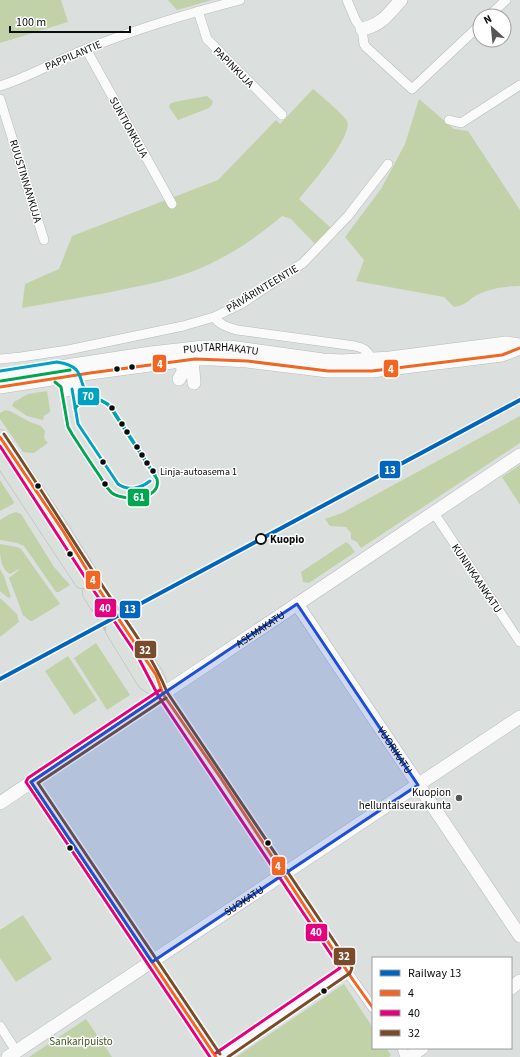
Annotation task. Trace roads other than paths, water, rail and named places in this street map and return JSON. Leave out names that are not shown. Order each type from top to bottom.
[{"type":"main road","points":[[362,29],[378,24],[401,0]]},
{"type":"main road","name":"PUUTARHAKATU","points":[[0,387],[70,379],[185,356],[204,347],[230,348],[342,361],[506,343],[520,347]]},
{"type":"main road","name":"PUUTARHAKATU","points":[[0,376],[70,379],[162,351],[185,356],[214,358],[328,372],[372,371],[502,355],[520,347]]},
{"type":"main road","points":[[179,378],[183,372],[185,356]]},
{"type":"main road","points":[[185,356],[194,382]]},
{"type":"main road","points":[[0,437],[62,530],[94,590],[0,457]]},
{"type":"main road","name":"ASEMAKATU","points":[[0,802],[520,456]]},
{"type":"main road","name":"VUORIKATU","points":[[297,604],[520,936]]},
{"type":"main road","points":[[118,627],[156,675],[163,694]]},
{"type":"main road","name":"SUOKATU","points":[[12,1054],[520,717]]},
{"type":"main road","points":[[408,1057],[420,1049]]},
{"type":"street","name":"PAPPILANTIE","points":[[0,86],[16,81],[86,49],[134,30],[240,0]]},
{"type":"street","points":[[347,0],[356,21],[362,29],[364,44],[366,47],[412,89],[472,33]]},
{"type":"street","points":[[498,8],[506,0]]},
{"type":"street","name":"PAPINKUJA","points":[[198,11],[207,39],[282,115]]},
{"type":"street","name":"SUNTIONKUJA","points":[[86,49],[172,204]]},
{"type":"street","points":[[449,120],[461,123],[520,85]]},
{"type":"street","name":"RUUSTINNANKUJA","points":[[0,99],[44,240]]},
{"type":"street","name":"PÄIVÄRINTEENTIE","points":[[0,359],[21,358],[99,344],[183,326],[214,317],[241,304],[303,263],[348,216],[388,164]]},
{"type":"street","name":"PUUTARHAKATU","points":[[214,317],[217,322],[224,326],[237,330],[355,346],[365,349],[371,359]]},
{"type":"street","name":"KUNINKAANKATU","points":[[434,513],[520,642]]},
{"type":"street","points":[[163,694],[372,1007]]},
{"type":"street","points":[[31,782],[217,1057],[347,969]]},
{"type":"street","points":[[0,1026],[12,1054]]},
{"type":"tunnel","points":[[103,595],[122,625]]},
{"type":"tunnel","points":[[96,603],[113,630]]},
{"type":"rail line","name":"13","points":[[0,679],[520,400]]},
{"type":"place","name":"Linja-autoasema 1","points":[[153,471]]},
{"type":"place","name":"Kuopio","points":[[261,539]]},
{"type":"place","name":"Kuopion helluntaiseurakunta","points":[[459,798]]},
{"type":"park label","name":"Sankaripuisto","points":[[81,1041]]}]
